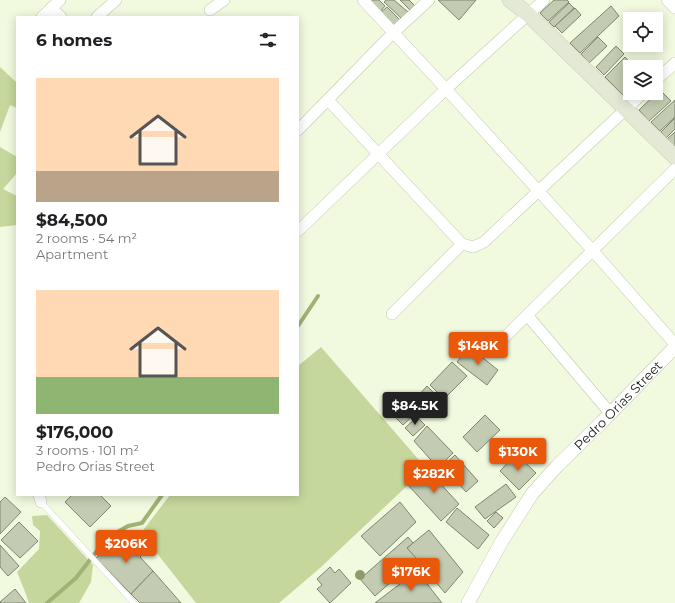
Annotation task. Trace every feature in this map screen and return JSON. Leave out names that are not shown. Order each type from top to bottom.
[{"type":"main road","points":[[510,0],[529,15],[675,157]]},
{"type":"street","points":[[43,16],[60,0]]},
{"type":"street","points":[[98,16],[116,0]]},
{"type":"street","points":[[210,10],[224,0]]},
{"type":"street","points":[[363,0],[538,190],[675,346]]},
{"type":"street","points":[[299,129],[393,33],[429,0]]},
{"type":"street","points":[[299,230],[446,89],[544,0]]},
{"type":"street","points":[[667,0],[675,8]]},
{"type":"street","points":[[51,8],[60,16]]},
{"type":"street","points":[[663,74],[675,63]]},
{"type":"street","points":[[328,100],[462,244],[473,247],[484,242],[635,100]]},
{"type":"street","points":[[500,341],[675,169]]},
{"type":"street","points":[[392,314],[462,244]]},
{"type":"street","points":[[527,315],[611,414]]},
{"type":"street","name":"Pedro Orias Street","points":[[468,603],[502,541],[532,494],[558,465],[611,414],[675,346]]},
{"type":"lane","points":[[40,498],[134,603]]},
{"type":"green space","points":[[0,67],[16,82],[16,108],[10,105],[0,132]]},
{"type":"green space","points":[[0,147],[16,156],[16,174],[3,189],[16,196],[16,225],[0,227]]},
{"type":"green space","points":[[321,347],[426,468],[320,568],[279,603],[196,603],[141,533],[169,496],[299,496],[299,365]]},
{"type":"green space","points":[[47,515],[93,565],[91,582],[79,603],[29,603],[17,572],[39,549],[40,531],[33,525],[32,516]]},
{"type":"building","points":[[368,0],[379,0],[385,6],[379,13]]},
{"type":"building","points":[[386,0],[394,0],[408,12],[402,19],[384,2]]},
{"type":"building","points":[[400,0],[409,0],[415,6],[410,10]]},
{"type":"building","points":[[438,0],[476,0],[459,20]]},
{"type":"building","points":[[554,0],[567,0],[569,2],[548,21],[540,13]]},
{"type":"building","points":[[569,3],[574,8],[554,27],[549,22]]},
{"type":"building","points":[[611,6],[619,16],[580,53],[570,43]]},
{"type":"building","points":[[387,7],[400,20],[393,27],[379,14]]},
{"type":"building","points":[[575,8],[581,15],[562,33],[555,26]]},
{"type":"building","points":[[598,37],[607,46],[589,63],[581,54]]},
{"type":"building","points":[[616,46],[624,54],[604,75],[596,67]]},
{"type":"building","points":[[625,57],[628,60],[623,60],[623,95],[605,77]]},
{"type":"building","points":[[663,93],[671,101],[649,121],[639,110],[650,100],[663,100]]},
{"type":"building","points":[[675,100],[675,117],[660,131],[651,122]]},
{"type":"building","points":[[675,118],[675,129],[666,138],[661,132]]},
{"type":"building","points":[[675,132],[675,145],[674,146],[667,139]]},
{"type":"building","points":[[469,347],[498,370],[487,385],[457,362]]},
{"type":"building","points":[[452,362],[467,376],[444,399],[430,385]]},
{"type":"building","points":[[427,386],[433,392],[423,403],[417,397]]},
{"type":"building","points":[[410,404],[417,412],[403,425],[396,418]]},
{"type":"building","points":[[485,415],[500,430],[477,452],[463,437]]},
{"type":"building","points":[[417,417],[425,425],[413,436],[405,428]]},
{"type":"building","points":[[427,426],[453,453],[438,468],[414,441]]},
{"type":"building","points":[[516,454],[536,473],[519,490],[500,471]]},
{"type":"building","points":[[455,455],[478,481],[466,492],[443,466]]},
{"type":"building","points":[[426,468],[459,504],[441,521],[408,485]]},
{"type":"building","points":[[506,484],[516,497],[485,519],[475,507]]},
{"type":"building","points":[[71,496],[101,496],[111,506],[90,527],[65,502]]},
{"type":"building","points":[[5,497],[21,512],[0,534],[0,502]]},
{"type":"building","points":[[400,502],[416,522],[380,556],[361,536]]},
{"type":"building","points":[[457,508],[489,535],[478,549],[446,522]]},
{"type":"building","points":[[496,512],[503,518],[494,528],[487,521]]},
{"type":"building","points":[[19,522],[38,541],[20,558],[1,540]]},
{"type":"building","points":[[429,530],[463,572],[445,593],[407,548]]},
{"type":"building","points":[[408,537],[413,543],[407,548],[417,559],[375,596],[360,579]]},
{"type":"building","points":[[117,538],[127,549],[137,540],[147,550],[140,557],[153,571],[131,594],[96,558]]},
{"type":"building","points":[[0,545],[19,566],[8,576],[0,567]]},
{"type":"building","points":[[330,567],[335,573],[339,569],[351,583],[330,603],[317,589],[322,585],[317,579]]},
{"type":"building","points":[[153,571],[181,603],[140,603],[131,594]]},
{"type":"building","points":[[417,571],[442,603],[375,603]]},
{"type":"building","points":[[15,589],[26,603],[0,603],[0,602]]},
{"type":"waterway","points":[[299,324],[318,296]]},
{"type":"waterway","points":[[47,603],[76,578],[107,538],[128,526],[142,523],[161,496]]}]
